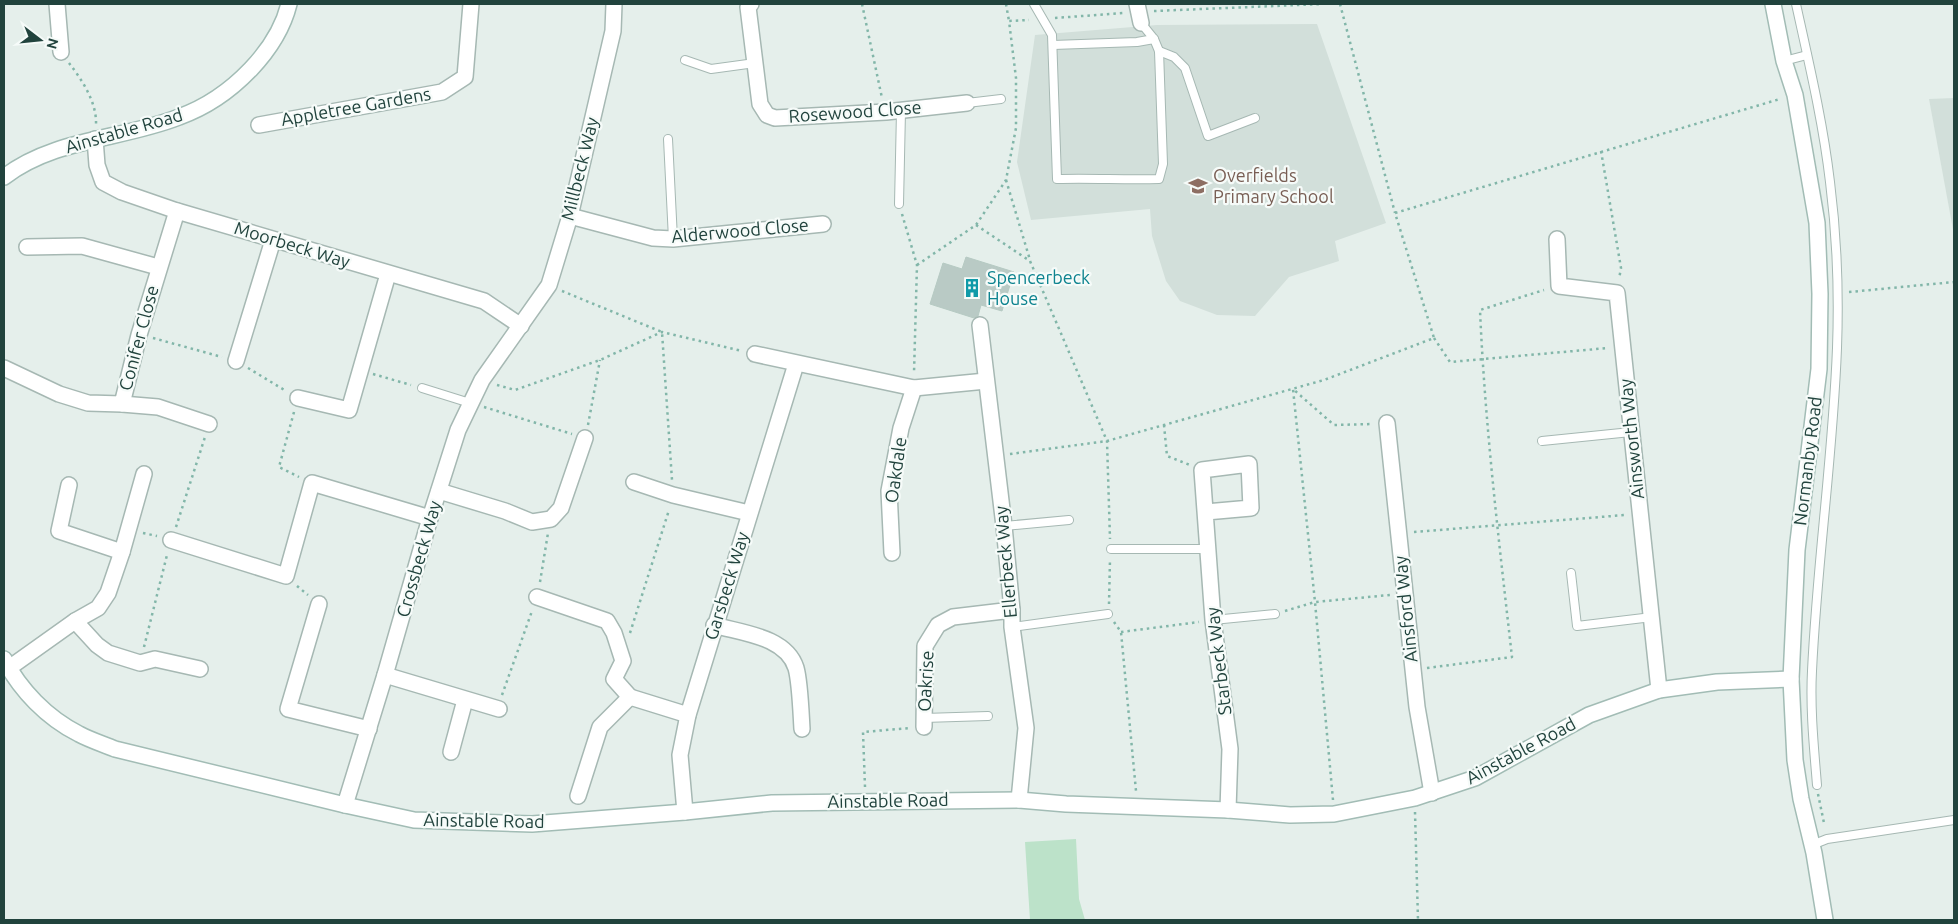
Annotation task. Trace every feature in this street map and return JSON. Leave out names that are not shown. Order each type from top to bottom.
[{"type":"street","points":[[57,4],[61,52]]},
{"type":"street","name":"Ainstable Road","points":[[4,177],[31,161],[58,149],[133,131],[179,117],[212,102],[241,79],[265,54],[286,14],[289,4]]},
{"type":"street","name":"Appletree Gardens","points":[[259,125],[442,92],[465,77],[472,4]]},
{"type":"street","name":"Millbeck Way","points":[[521,326],[549,285],[570,216],[614,31],[614,4]]},
{"type":"street","name":"Rosewood Close","points":[[751,4],[748,7],[760,104],[766,115],[775,118],[901,111],[967,103]]},
{"type":"street","name":"Normanby Road","points":[[1773,4],[1784,61],[1795,95],[1817,223],[1820,294],[1819,370],[1797,550],[1791,679],[1795,760],[1825,920]]},
{"type":"street","name":"Moorbeck Way","points":[[95,139],[97,164],[103,182],[122,192],[273,240],[484,301],[521,326]]},
{"type":"street","name":"Conifer Close","points":[[4,368],[59,394],[88,403],[122,404],[138,334],[177,211]]},
{"type":"street","name":"Alderwood Close","points":[[570,216],[653,238],[673,239],[823,224]]},
{"type":"street","points":[[236,361],[273,240]]},
{"type":"street","points":[[1557,240],[1559,286],[1617,293]]},
{"type":"street","points":[[27,247],[82,246],[158,268]]},
{"type":"street","points":[[298,398],[349,410],[388,274]]},
{"type":"street","name":"Ainsworth Way","points":[[1617,293],[1659,690]]},
{"type":"street","name":"Ellerbeck Way","points":[[980,325],[1004,526],[1012,627],[1026,728],[1019,800]]},
{"type":"street","name":"Crossbeck Way","points":[[345,805],[458,430],[482,380],[521,326]]},
{"type":"street","points":[[756,354],[914,388],[986,381]]},
{"type":"street","name":"Garsbeck Way","points":[[685,812],[680,755],[688,715],[714,625],[796,364]]},
{"type":"street","name":"Oakdale","points":[[892,553],[889,491],[901,428],[914,388]]},
{"type":"street","points":[[122,404],[158,406],[210,424]]},
{"type":"street","name":"Ainsford Way","points":[[1387,423],[1417,707],[1432,793]]},
{"type":"street","points":[[439,491],[505,511],[532,522],[551,519],[561,508],[585,438]]},
{"type":"street","points":[[1202,470],[1249,464],[1251,508],[1206,512]]},
{"type":"street","name":"Starbeck Way","points":[[1202,470],[1213,620],[1230,749],[1228,810]]},
{"type":"street","points":[[6,664],[98,608],[108,593],[129,529],[144,474]]},
{"type":"street","points":[[634,482],[673,495],[749,513]]},
{"type":"street","points":[[171,540],[286,576],[312,483],[430,518]]},
{"type":"street","points":[[69,485],[59,531],[122,552]]},
{"type":"street","points":[[537,598],[608,621],[623,661],[614,679],[630,697],[688,715]]},
{"type":"street","points":[[319,604],[288,709],[369,729]]},
{"type":"street","name":"Oakrise","points":[[924,722],[925,646],[938,625],[953,617],[1012,610]]},
{"type":"street","points":[[75,621],[108,653],[140,663],[155,659],[200,669]]},
{"type":"street","points":[[714,625],[772,642],[789,654],[796,668],[802,729]]},
{"type":"street","name":"Ainstable Road","points":[[6,664],[30,697],[52,716],[78,734],[115,749],[414,820],[532,824],[772,803],[866,801],[1019,800],[1066,804],[1228,810],[1290,815],[1334,814],[1414,798],[1475,778],[1588,715],[1659,690],[1717,682],[1791,679]]},
{"type":"street","points":[[385,675],[499,709]]},
{"type":"street","points":[[578,796],[600,727],[630,697]]},
{"type":"street","points":[[451,752],[465,700]]},
{"type":"lane","points":[[1034,4],[1052,35],[1058,178],[1159,179],[1163,164],[1159,51],[1139,13]]},
{"type":"lane","points":[[1796,4],[1823,135],[1830,182],[1835,235],[1837,294],[1837,346],[1834,397],[1817,588],[1812,673],[1814,756],[1817,785]]},
{"type":"lane","points":[[1053,45],[1137,42],[1154,39]]},
{"type":"lane","points":[[1159,51],[1174,57],[1185,68],[1208,136],[1254,118]]},
{"type":"lane","points":[[1784,61],[1807,55]]},
{"type":"lane","points":[[685,60],[711,68],[755,63]]},
{"type":"lane","points":[[967,103],[1002,99]]},
{"type":"lane","points":[[899,204],[901,111]]},
{"type":"lane","points":[[668,139],[673,239]]},
{"type":"lane","points":[[422,388],[470,403]]},
{"type":"lane","points":[[1542,441],[1631,432]]},
{"type":"lane","points":[[1004,526],[1069,520]]},
{"type":"lane","points":[[1111,549],[1209,549]]},
{"type":"lane","points":[[1571,573],[1577,626],[1652,617]]},
{"type":"lane","points":[[1012,627],[1108,614]]},
{"type":"lane","points":[[1213,620],[1274,614]]},
{"type":"lane","points":[[924,722],[988,716]]},
{"type":"lane","points":[[1795,760],[1814,756]]},
{"type":"lane","points":[[1812,845],[1827,839],[1954,820]]},
{"type":"path","points":[[917,265],[976,225],[1006,180],[1016,128],[1016,78],[1006,4]]},
{"type":"path","points":[[1009,21],[1323,4]]},
{"type":"path","points":[[1340,4],[1395,213],[1434,338],[1450,362],[1622,347]]},
{"type":"path","points":[[61,52],[84,82],[96,116],[95,139]]},
{"type":"path","points":[[1395,213],[1795,95]]},
{"type":"path","points":[[1602,151],[1621,268],[1617,293]]},
{"type":"path","points":[[1006,180],[1030,261],[1107,441],[1111,549],[1108,614],[1121,632],[1137,806]]},
{"type":"path","points":[[976,225],[1030,261]]},
{"type":"path","points":[[1837,294],[1954,282]]},
{"type":"path","points":[[549,285],[662,332],[756,354]]},
{"type":"path","points":[[1413,670],[1512,657],[1497,526],[1482,359],[1480,310],[1559,286]]},
{"type":"path","points":[[482,380],[516,390],[600,360],[662,332]]},
{"type":"path","points":[[630,634],[673,495],[662,332]]},
{"type":"path","points":[[138,334],[236,361],[298,398],[279,467],[312,483]]},
{"type":"path","points":[[996,456],[1107,441],[1324,380],[1434,338]]},
{"type":"path","points":[[470,403],[585,438],[600,360]]},
{"type":"path","points":[[360,370],[422,388]]},
{"type":"path","points":[[1293,389],[1334,425],[1387,423]]},
{"type":"path","points":[[1293,389],[1316,602],[1334,814]]},
{"type":"path","points":[[140,663],[171,540],[210,424]]},
{"type":"path","points":[[1164,425],[1167,456],[1202,470]]},
{"type":"path","points":[[1398,534],[1640,513]]},
{"type":"path","points":[[499,709],[505,684],[537,598],[551,519]]},
{"type":"path","points":[[129,529],[171,540]]},
{"type":"path","points":[[286,576],[319,604]]},
{"type":"path","points":[[1274,614],[1316,602],[1404,593]]},
{"type":"path","points":[[1121,632],[1213,620]]},
{"type":"path","points":[[866,801],[863,732],[924,722]]},
{"type":"path","points":[[1817,785],[1827,839]]},
{"type":"path","points":[[1414,798],[1418,920]]},
{"type":"shaded area","name":"Overfields Primary School","points":[[1317,24],[1386,223],[1335,241],[1339,261],[1289,277],[1255,316],[1217,315],[1180,301],[1166,281],[1152,236],[1150,209],[1031,220],[1017,162],[1035,35],[1157,25]]},
{"type":"shaded area","points":[[1954,98],[1954,235],[1929,99]]},
{"type":"green space","points":[[1076,839],[1079,899],[1085,920],[1030,920],[1025,842]]},
{"type":"building","name":"Spencerbeck House","points":[[966,257],[1014,272],[1002,311],[981,305],[978,316],[974,318],[930,304],[943,263],[962,269]]},
{"type":"place","name":"Overfields Primary School","points":[[1198,186]]},
{"type":"place","name":"Spencerbeck House","points":[[972,288]]}]
